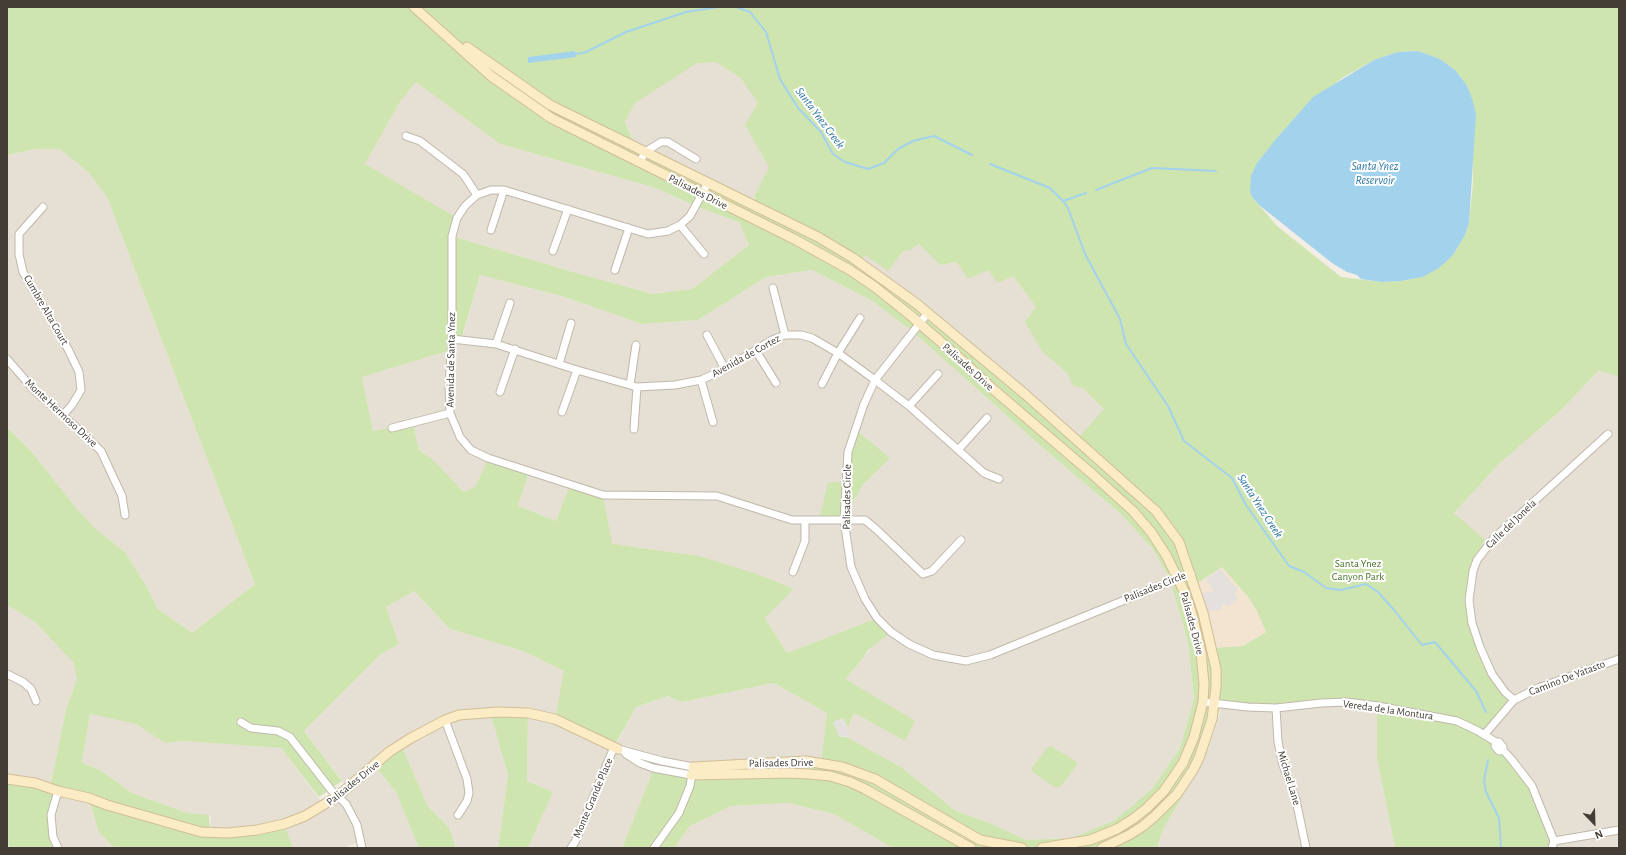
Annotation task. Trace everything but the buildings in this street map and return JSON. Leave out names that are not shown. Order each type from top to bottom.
[{"type":"street","name":"Palisades Drive","points":[[414,7],[480,57],[550,105],[818,237],[856,260],[927,314],[1026,395],[1156,511],[1180,542],[1191,573],[1203,613],[1216,669],[1214,702],[1209,732],[1199,758],[1177,794],[1156,816],[1143,826],[1129,835],[1102,848]]},
{"type":"street","name":"Palisades Drive","points":[[414,7],[491,76],[536,108],[562,124],[796,240],[850,270],[891,299],[1133,511],[1151,532],[1161,546],[1177,577],[1191,611],[1201,652],[1204,684],[1203,702],[1194,737],[1183,763],[1164,791],[1147,808],[1133,819],[1101,837],[1067,845],[1042,848]]},
{"type":"street","points":[[406,136],[420,141],[463,174],[477,195],[491,190],[504,190],[648,234],[668,231],[680,225],[690,216],[708,183]]},
{"type":"street","points":[[640,162],[645,152],[661,142],[668,142],[696,158]]},
{"type":"street","points":[[491,230],[504,190]]},
{"type":"street","name":"Avenida de Santa Ynez","points":[[477,195],[465,206],[457,218],[452,236],[452,339],[449,385],[450,413],[460,437],[471,450],[488,458],[603,495],[717,496],[792,520],[865,520],[923,574],[932,572],[961,540]]},
{"type":"street","name":"Cumbre Alta Court","points":[[43,207],[19,234],[19,254],[23,272],[68,349],[79,372],[81,390],[72,405],[63,415]]},
{"type":"street","points":[[553,251],[568,209]]},
{"type":"street","points":[[680,225],[704,254]]},
{"type":"street","points":[[615,270],[629,228]]},
{"type":"street","points":[[850,270],[856,260]]},
{"type":"street","points":[[774,288],[785,335]]},
{"type":"street","points":[[496,344],[510,303]]},
{"type":"street","name":"Palisades Circle","points":[[927,314],[918,323],[875,380],[864,404],[848,452],[844,520],[851,567],[865,599],[877,618],[891,632],[909,644],[933,655],[966,661],[990,655],[1177,577],[1191,573]]},
{"type":"street","points":[[822,384],[838,353],[860,318]]},
{"type":"street","points":[[559,364],[571,323]]},
{"type":"street","name":"Avenida de Cortez","points":[[452,339],[496,344],[576,370],[634,386],[675,385],[700,380],[725,370],[772,340],[785,335],[801,334],[812,338],[838,353],[875,380],[909,406],[984,473],[999,479]]},
{"type":"street","points":[[708,335],[725,370]]},
{"type":"street","points":[[634,429],[636,345]]},
{"type":"street","points":[[500,392],[515,349]]},
{"type":"street","points":[[756,351],[776,383]]},
{"type":"street","name":"Monte Hermoso Drive","points":[[7,359],[34,390],[101,451],[122,496],[125,515]]},
{"type":"street","points":[[562,412],[576,370]]},
{"type":"street","points":[[909,406],[938,374]]},
{"type":"street","points":[[700,380],[713,422]]},
{"type":"street","points":[[392,428],[450,413]]},
{"type":"street","points":[[958,450],[987,418]]},
{"type":"street","name":"Calle del Jonela","points":[[1514,700],[1505,692],[1490,670],[1472,623],[1469,600],[1473,571],[1477,560],[1494,538],[1608,434]]},
{"type":"street","points":[[793,572],[804,541],[805,520]]},
{"type":"street","name":"Camino De Yatasto","points":[[1484,735],[1514,700],[1538,688],[1619,659]]},
{"type":"street","points":[[7,674],[23,682],[31,689],[36,701]]},
{"type":"street","name":"Vereda de la Montura","points":[[1203,702],[1214,702],[1248,707],[1276,708],[1347,702],[1378,706],[1457,721],[1496,742],[1499,742],[1503,747],[1503,750],[1521,770],[1532,786],[1553,844]]},
{"type":"street","name":"Michael Lane","points":[[1276,708],[1278,742],[1283,765],[1296,800],[1306,848]]},
{"type":"street","name":"Palisades Drive","points":[[7,779],[35,783],[58,791],[88,798],[107,806],[201,832],[228,833],[257,830],[284,824],[305,816],[338,796],[389,752],[420,732],[445,720],[459,715],[480,713],[528,713],[554,718],[653,768],[692,771],[809,774],[830,776],[850,782],[865,788],[971,848]]},
{"type":"street","points":[[445,720],[467,779],[469,793],[467,801],[458,815]]},
{"type":"street","points":[[240,722],[251,728],[278,731],[290,737],[332,791],[346,804],[357,826],[362,848]]},
{"type":"street","name":"Monte Grande Place","points":[[571,848],[616,748]]},
{"type":"street","name":"Palisades Drive","points":[[692,771],[806,761],[842,767],[875,780],[980,840],[1022,848]]},
{"type":"street","points":[[654,848],[680,813],[690,786],[692,771]]},
{"type":"street","points":[[58,791],[51,815],[53,837],[58,848]]},
{"type":"street","points":[[1553,844],[1619,830]]},
{"type":"shaded area","points":[[693,52],[753,72],[776,174],[754,197],[750,204],[636,147],[614,95]]},
{"type":"shaded area","points":[[413,79],[500,144],[656,188],[695,206],[739,222],[749,245],[692,289],[653,294],[452,236],[365,164]]},
{"type":"shaded area","points":[[35,149],[60,149],[89,173],[107,197],[255,584],[192,633],[158,609],[147,587],[125,552],[97,530],[77,509],[31,451],[7,427],[7,155]]},
{"type":"shaded area","points":[[878,231],[908,245],[912,249],[919,244],[940,265],[957,262],[1013,276],[1037,308],[1106,411],[1075,442],[860,263]]},
{"type":"shaded area","points":[[812,270],[871,300],[912,331],[1043,448],[1121,514],[1152,548],[1171,580],[1188,642],[1194,699],[1180,748],[1152,789],[1115,820],[1072,838],[1026,840],[992,824],[956,811],[901,767],[847,737],[848,728],[854,713],[905,741],[914,721],[846,679],[873,646],[877,618],[787,653],[765,618],[794,589],[699,556],[611,544],[603,495],[570,485],[556,521],[518,506],[529,472],[488,459],[476,486],[464,492],[432,459],[419,450],[413,423],[373,431],[362,377],[451,350],[452,339],[462,339],[480,275],[565,297],[642,324],[698,320],[766,277]],"holes":[[[856,430],[889,458],[862,486],[844,520],[846,481]]]},
{"type":"shaded area","points":[[1599,369],[1619,377],[1619,848],[1550,848],[1539,801],[1496,742],[1487,736],[1498,681],[1482,647],[1447,521],[1499,464],[1560,411]]},
{"type":"shaded area","points":[[1222,567],[1248,597],[1269,630],[1243,646],[1212,648],[1196,584]]},
{"type":"shaded area","points":[[1220,569],[1238,590],[1234,594],[1238,598],[1228,607],[1226,604],[1222,605],[1222,608],[1205,613],[1199,594],[1214,591],[1206,579]]},
{"type":"shaded area","points":[[414,591],[450,629],[523,651],[564,671],[615,747],[636,707],[668,696],[681,702],[774,683],[827,713],[821,763],[717,766],[662,761],[654,768],[622,848],[528,848],[553,792],[527,781],[528,713],[490,712],[508,775],[498,848],[456,848],[449,827],[427,805],[401,744],[375,766],[396,792],[419,848],[362,848],[360,841],[344,848],[293,848],[284,824],[210,832],[211,816],[187,813],[132,793],[103,772],[82,762],[90,714],[136,724],[165,743],[185,741],[281,748],[324,805],[348,788],[304,731],[381,654],[399,644],[386,607]]},
{"type":"shaded area","points":[[7,602],[9,606],[35,622],[75,663],[77,679],[66,709],[50,788],[7,779]]},
{"type":"shaded area","points":[[1320,701],[1377,705],[1377,759],[1395,848],[1157,848],[1162,831],[1206,756],[1223,703]]},
{"type":"shaded area","points":[[843,718],[848,728],[847,736],[840,737],[833,722]]},
{"type":"shaded area","points":[[58,791],[89,798],[98,831],[114,848],[58,848],[51,815]]},
{"type":"shaded area","points":[[788,803],[834,814],[893,848],[674,848],[690,826],[731,806]]},
{"type":"green space","name":"Santa Ynez Canyon Park","points":[[7,7],[1619,7],[1619,377],[1599,370],[1560,411],[1499,464],[1454,513],[1485,540],[1481,546],[1485,549],[1479,560],[1470,599],[1475,623],[1494,674],[1516,701],[1487,736],[1539,801],[1552,842],[1550,848],[1395,848],[1377,759],[1377,705],[1276,706],[1222,702],[1206,756],[1162,831],[1157,848],[893,848],[834,814],[788,803],[731,806],[690,826],[674,848],[622,848],[654,768],[690,775],[693,767],[821,762],[827,713],[774,683],[681,702],[668,696],[636,707],[614,747],[555,719],[564,671],[523,651],[450,629],[414,591],[386,607],[399,644],[381,654],[304,731],[342,781],[319,797],[281,748],[185,741],[165,743],[136,724],[90,714],[82,762],[103,772],[132,793],[187,813],[209,815],[210,832],[284,824],[293,848],[114,848],[98,831],[89,798],[58,791],[51,815],[58,848],[10,848],[7,843],[7,779],[50,788],[66,709],[77,679],[74,663],[35,622],[9,606],[7,602],[7,427],[31,451],[77,509],[97,530],[125,552],[147,587],[158,609],[192,633],[255,584],[107,197],[89,173],[60,149],[35,149],[7,155]],"holes":[[[1418,51],[1440,59],[1455,70],[1466,84],[1472,98],[1473,183],[1469,223],[1465,235],[1453,255],[1423,277],[1400,281],[1381,282],[1341,277],[1277,226],[1252,197],[1257,163],[1297,115],[1342,78],[1374,60],[1398,52]],[[716,62],[741,78],[758,103],[745,125],[769,167],[754,197],[755,198],[750,204],[636,147],[625,122],[635,103],[697,63]],[[416,82],[500,144],[656,188],[695,206],[739,222],[749,245],[692,289],[653,294],[452,236],[457,218],[365,164],[401,100]],[[919,244],[940,265],[957,262],[968,279],[988,270],[998,283],[1013,276],[1036,307],[1025,322],[1042,351],[1067,373],[1073,386],[1083,388],[1104,409],[1075,442],[891,285],[860,263],[865,255],[888,271],[904,250],[907,251]],[[812,270],[871,300],[912,331],[1043,448],[1121,514],[1152,548],[1170,579],[1188,642],[1194,699],[1180,748],[1152,789],[1115,820],[1072,838],[1026,840],[992,824],[956,811],[901,767],[847,737],[840,737],[833,722],[843,718],[848,728],[854,713],[905,741],[915,721],[846,679],[867,651],[891,632],[877,618],[787,653],[765,618],[794,589],[754,573],[699,556],[612,544],[603,495],[570,485],[556,521],[518,506],[529,472],[488,458],[476,486],[464,492],[432,459],[419,450],[413,423],[373,431],[362,377],[451,350],[452,339],[461,340],[480,275],[565,297],[642,324],[698,320],[766,277]],[[1222,567],[1248,597],[1257,611],[1266,632],[1243,646],[1213,648],[1196,584]]]},
{"type":"green space","points":[[856,430],[890,458],[862,486],[844,520],[819,520],[828,483],[846,481],[848,452]]},
{"type":"green space","points":[[490,712],[528,713],[527,781],[553,792],[528,848],[498,848],[508,775]]},
{"type":"green space","points":[[401,744],[427,805],[449,827],[456,848],[419,848],[396,792],[375,766]]},
{"type":"green space","points":[[1051,746],[1077,762],[1077,765],[1060,787],[1056,788],[1031,769],[1047,748]]},
{"type":"water","points":[[575,51],[576,57],[528,63],[528,57]]},
{"type":"water","name":"Santa Ynez Reservoir","points":[[1418,51],[1440,59],[1455,70],[1466,84],[1472,98],[1476,114],[1469,223],[1465,235],[1453,255],[1439,268],[1423,277],[1400,281],[1381,282],[1361,279],[1357,275],[1347,272],[1332,263],[1259,205],[1252,197],[1250,191],[1251,176],[1257,163],[1313,97],[1374,60],[1398,52]]},
{"type":"waterway","name":"Santa Ynez Creek","points":[[573,54],[584,53],[626,32],[686,12],[719,7]]},
{"type":"waterway","name":"Santa Ynez Creek","points":[[736,7],[750,12],[766,32],[780,79],[798,108],[821,132],[833,154],[845,162],[868,169],[884,163],[898,149],[913,141],[934,136],[972,155]]},
{"type":"waterway","name":"Santa Ynez Creek","points":[[990,164],[1050,188],[1063,201],[1068,208],[1085,254],[1120,319],[1126,344],[1168,406],[1184,441],[1232,478],[1246,505],[1289,566],[1304,572],[1326,588],[1341,590],[1366,584],[1378,592],[1422,645],[1435,642],[1476,691],[1486,712]]},
{"type":"waterway","points":[[1096,190],[1152,168],[1216,171]]},
{"type":"waterway","points":[[1063,201],[1086,193]]},
{"type":"waterway","name":"Santa Ynez Creek","points":[[1488,760],[1484,781],[1486,792],[1499,818],[1501,848]]}]
